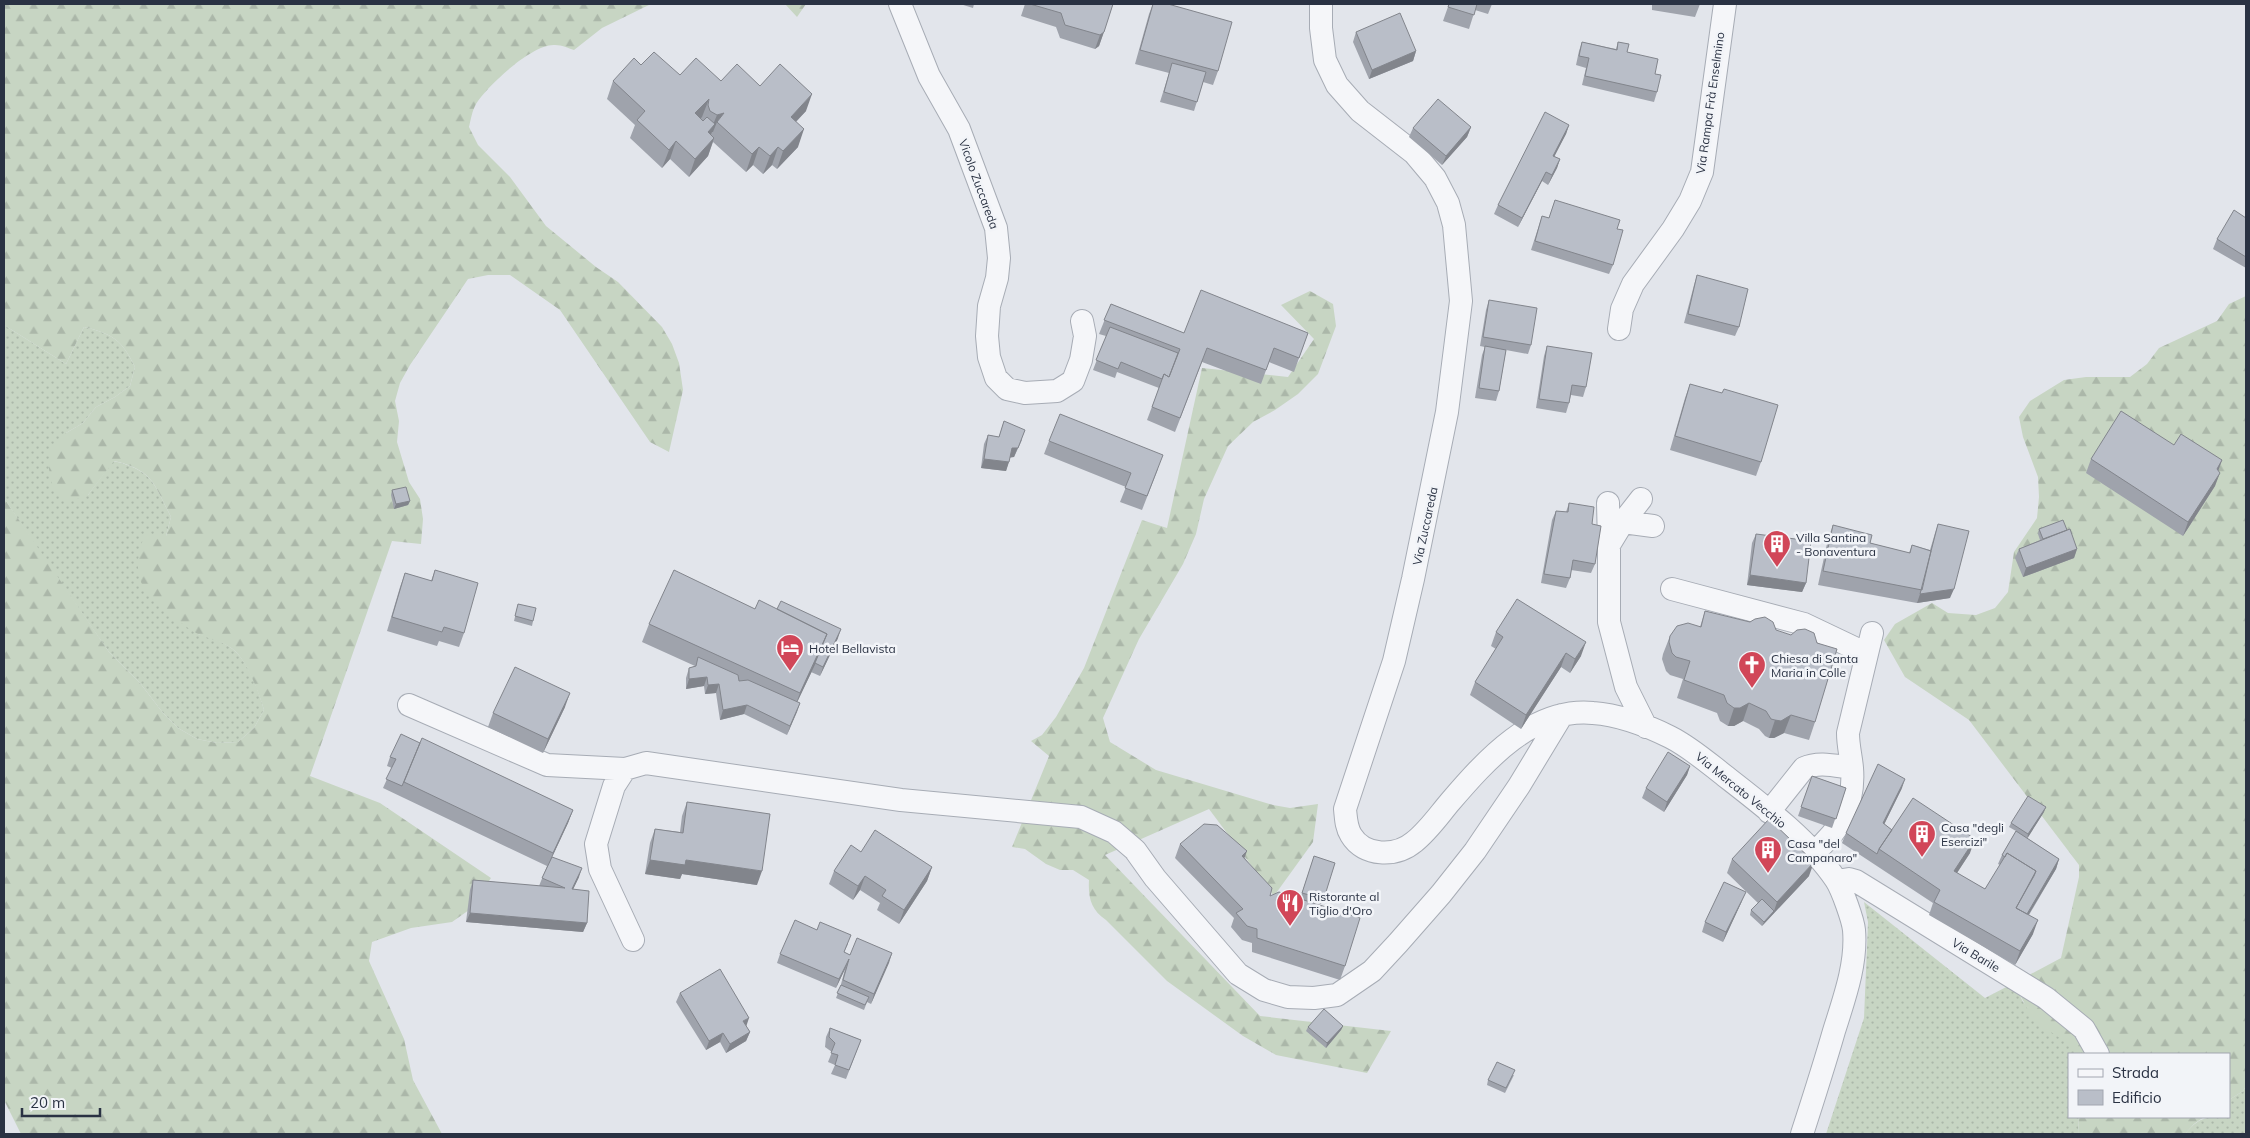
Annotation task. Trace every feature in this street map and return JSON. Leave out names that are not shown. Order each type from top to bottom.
[{"type":"street","name":"Vicolo Zuccareda","points":[[900,4],[930,76],[959,129],[996,228],[999,258],[997,278],[989,306],[987,336],[989,357],[996,378],[1007,389],[1025,393],[1056,391],[1073,381],[1081,360],[1085,336],[1082,321]]},
{"type":"street","name":"Via Rampa Frà Enselmino","points":[[1619,329],[1622,308],[1633,284],[1686,208],[1702,172],[1725,4]]},
{"type":"street","name":"Via Zuccareda","points":[[1317,5],[1325,60],[1337,85],[1360,111],[1414,153],[1435,178],[1448,203],[1454,225],[1461,301],[1447,412],[1413,579],[1394,661],[1345,809],[1346,822],[1351,836],[1362,846],[1377,852],[1389,853],[1401,850],[1414,842],[1500,750],[1521,733],[1555,717]]},
{"type":"street","points":[[1609,546],[1623,522],[1641,499]]},
{"type":"street","points":[[1608,503],[1609,622],[1613,644],[1626,687],[1646,727]]},
{"type":"street","points":[[1623,522],[1653,526]]},
{"type":"street","points":[[1672,589],[1804,624],[1870,644],[1848,733],[1852,768],[1852,796],[1848,812],[1840,827],[1814,852]]},
{"type":"street","points":[[409,705],[547,766],[625,769],[646,763],[901,800],[1081,817],[1114,832],[1135,850],[1155,878],[1238,974],[1264,990],[1288,997],[1314,998],[1338,995],[1372,971],[1441,894],[1475,851],[1519,786],[1555,717]]},
{"type":"street","name":"Via Mercato Vecchio","points":[[1555,717],[1592,712],[1619,717],[1671,737],[1693,751],[1769,812],[1814,852],[1837,881],[1854,928],[1853,957],[1845,996],[1802,1134]]},
{"type":"street","points":[[1769,812],[1804,768],[1811,764],[1852,768]]},
{"type":"street","points":[[625,769],[614,786],[596,844],[600,869],[634,940]]},
{"type":"street","name":"Via Barile","points":[[1837,881],[1849,879],[1856,882],[2046,998],[2084,1029],[2097,1053]]},
{"type":"green space","points":[[4,4],[651,4],[602,28],[574,50],[558,45],[546,46],[523,58],[500,77],[482,96],[476,104],[469,127],[478,145],[510,177],[546,226],[596,267],[618,282],[662,327],[672,344],[679,363],[683,390],[669,452],[650,442],[560,310],[510,275],[488,275],[468,279],[410,365],[400,383],[395,401],[399,421],[397,442],[409,482],[420,499],[423,519],[421,544],[392,541],[310,776],[380,803],[491,878],[469,910],[452,922],[411,928],[372,942],[369,961],[404,1039],[413,1080],[442,1134],[21,1134],[5,1102],[4,498],[109,652],[140,683],[163,713],[178,728],[197,739],[217,743],[238,742],[254,728],[264,710],[249,671],[236,652],[227,645],[198,634],[184,625],[159,605],[140,580],[138,561],[144,536],[166,536],[171,517],[151,480],[137,469],[114,461],[88,495],[69,502],[53,488],[49,469],[51,448],[66,433],[83,423],[96,407],[130,386],[135,367],[121,344],[116,339],[102,332],[84,327],[66,364],[4,325]]},
{"type":"green space","points":[[785,4],[806,4],[797,17]]},
{"type":"green space","points":[[1310,291],[1333,304],[1336,326],[1318,374],[1298,394],[1253,422],[1228,446],[1204,499],[1196,534],[1183,564],[1139,639],[1103,718],[1110,742],[1156,770],[1273,805],[1290,808],[1318,804],[1313,842],[1274,896],[1209,809],[1105,855],[1260,1016],[1391,1031],[1367,1073],[1276,1055],[1243,1036],[1167,981],[1097,912],[1090,898],[1089,880],[1073,870],[1060,870],[1046,864],[1025,849],[1012,847],[1049,756],[1031,741],[1042,735],[1056,717],[1084,668],[1142,520],[1167,528],[1202,368],[1288,377],[1314,339],[1281,305]]},
{"type":"green space","points":[[2246,296],[2246,1086],[2243,1091],[2230,1099],[2230,1053],[2082,1053],[2033,1020],[2014,983],[2061,958],[2079,877],[2079,865],[1969,720],[1905,677],[1884,640],[1895,624],[1932,603],[1948,613],[1976,615],[1995,608],[2008,592],[2014,552],[2037,518],[2038,477],[2023,437],[2019,417],[2030,401],[2064,380],[2086,377],[2130,377],[2147,364],[2159,348],[2217,321],[2229,304]]},
{"type":"green space","points":[[4,325],[66,364],[84,327],[102,332],[116,339],[126,350],[135,367],[130,386],[96,407],[83,423],[66,433],[88,495],[113,461],[137,469],[151,480],[156,487],[171,517],[166,536],[198,634],[224,643],[237,653],[250,672],[262,703],[264,710],[254,728],[238,742],[217,743],[197,739],[178,728],[163,713],[140,683],[109,652],[4,498]]},
{"type":"green space","points":[[1864,902],[1985,998],[2014,983],[2023,1002],[2083,1053],[2068,1053],[2068,1118],[2079,1118],[2078,1134],[1826,1134],[1864,1018],[1868,922]]},
{"type":"green space","points":[[2246,1086],[2246,1134],[2185,1134],[2195,1124],[2204,1119],[2230,1118],[2230,1099],[2243,1091]]},
{"type":"green space","points":[[2079,1118],[2203,1118],[2185,1134],[2078,1134]]},
{"type":"building","points":[[1030,4],[1113,4],[1104,32],[1100,35],[1065,25],[1061,13]]},
{"type":"building","points":[[1153,4],[1168,4],[1232,22],[1218,71],[1140,50]]},
{"type":"building","points":[[1449,4],[1477,4],[1474,15],[1448,7]]},
{"type":"building","points":[[1400,13],[1416,51],[1372,70],[1356,32]]},
{"type":"building","points":[[1582,42],[1617,50],[1618,42],[1629,44],[1627,52],[1658,59],[1655,74],[1661,75],[1657,92],[1585,76],[1589,58],[1579,56]]},
{"type":"building","points":[[654,52],[680,75],[696,58],[721,81],[737,64],[760,86],[780,64],[812,94],[791,117],[804,129],[783,151],[778,147],[770,156],[759,147],[752,154],[717,122],[724,113],[717,115],[710,111],[709,99],[695,113],[703,121],[707,117],[715,124],[708,132],[714,138],[695,159],[676,141],[669,150],[637,120],[645,111],[613,81],[634,58],[641,65]]},
{"type":"building","points":[[1172,63],[1206,72],[1197,102],[1164,92]]},
{"type":"building","points":[[1438,99],[1471,127],[1446,156],[1413,128]]},
{"type":"building","points":[[1545,112],[1569,125],[1553,156],[1560,159],[1552,175],[1546,172],[1522,218],[1498,205]]},
{"type":"building","points":[[1555,200],[1620,220],[1617,229],[1623,230],[1613,265],[1535,241],[1542,216],[1549,218]]},
{"type":"building","points":[[2234,210],[2246,218],[2246,257],[2217,239]]},
{"type":"building","points":[[1697,275],[1748,289],[1739,327],[1688,314]]},
{"type":"building","points":[[1201,290],[1308,333],[1299,358],[1274,348],[1266,370],[1207,348],[1180,418],[1152,407],[1164,374],[1169,377],[1180,349],[1104,320],[1111,304],[1184,333]]},
{"type":"building","points":[[1489,300],[1537,308],[1531,345],[1483,337]]},
{"type":"building","points":[[1110,327],[1178,353],[1169,377],[1164,374],[1162,379],[1121,362],[1118,369],[1096,360]]},
{"type":"building","points":[[1485,346],[1506,350],[1499,391],[1479,388]]},
{"type":"building","points":[[1547,346],[1592,353],[1586,387],[1572,385],[1569,403],[1539,399]]},
{"type":"building","points":[[1690,384],[1722,393],[1724,389],[1778,405],[1761,462],[1675,436]]},
{"type":"building","points":[[2121,411],[2174,445],[2181,434],[2222,460],[2217,469],[2220,473],[2188,522],[2091,459]]},
{"type":"building","points":[[1060,414],[1163,455],[1147,496],[1125,488],[1131,473],[1049,441]]},
{"type":"building","points":[[1004,421],[1025,430],[1018,448],[1012,448],[1009,462],[984,459],[988,435],[999,437]]},
{"type":"building","points":[[406,487],[410,501],[396,504],[392,490]]},
{"type":"building","points":[[1569,503],[1594,507],[1592,524],[1601,526],[1595,564],[1573,560],[1570,578],[1544,574],[1556,511],[1568,512]]},
{"type":"building","points":[[2063,520],[2067,530],[2043,539],[2039,529]]},
{"type":"building","points":[[1938,524],[1969,531],[1954,589],[1920,594]]},
{"type":"building","points":[[1833,525],[1872,535],[1870,543],[1910,553],[1912,545],[1931,551],[1922,590],[1823,571]]},
{"type":"building","points":[[2070,529],[2077,549],[2026,568],[2019,549]]},
{"type":"building","name":"Villa Santina - Bonaventura","points":[[1756,534],[1811,541],[1806,583],[1750,575]]},
{"type":"building","points":[[435,570],[478,583],[464,633],[444,627],[442,632],[392,617],[405,573],[432,581]]},
{"type":"building","points":[[674,570],[755,609],[759,600],[827,634],[800,693],[649,624]]},
{"type":"building","points":[[1517,599],[1586,642],[1575,659],[1566,653],[1526,715],[1475,682],[1503,637],[1496,632]]},
{"type":"building","points":[[781,601],[841,629],[823,667],[815,663],[827,634],[777,609]]},
{"type":"building","points":[[518,604],[536,608],[533,621],[515,616]]},
{"type":"building","name":"Chiesa di Santa Maria in Colle","points":[[1705,611],[1750,622],[1765,617],[1773,622],[1776,630],[1791,635],[1797,630],[1805,629],[1814,633],[1817,643],[1837,649],[1815,722],[1791,715],[1781,721],[1771,719],[1766,711],[1749,703],[1740,708],[1734,708],[1727,703],[1724,695],[1684,680],[1690,661],[1676,657],[1672,653],[1669,642],[1670,636],[1677,626],[1688,623],[1701,627]]},
{"type":"building","points":[[698,657],[738,675],[739,681],[748,680],[800,703],[790,726],[747,705],[723,710],[719,684],[708,685],[707,677],[689,679],[689,668],[696,666]]},
{"type":"building","points":[[515,667],[570,693],[548,739],[493,713]]},
{"type":"building","points":[[401,734],[420,743],[402,786],[386,779],[396,759],[390,757]]},
{"type":"building","points":[[422,738],[573,810],[553,853],[404,782]]},
{"type":"building","points":[[1668,752],[1690,766],[1667,802],[1646,788]]},
{"type":"building","points":[[1878,764],[1905,779],[1883,823],[1892,830],[1877,854],[1846,833]]},
{"type":"building","points":[[1812,776],[1846,788],[1836,819],[1801,807]]},
{"type":"building","points":[[2028,796],[2046,807],[2028,834],[2011,823]]},
{"type":"building","points":[[1913,798],[1975,839],[1954,871],[1985,889],[2007,853],[2036,871],[2016,908],[2038,920],[2020,951],[1934,902],[1940,890],[1879,849]]},
{"type":"building","points":[[687,802],[770,814],[762,871],[686,860],[685,865],[650,860],[655,829],[683,833]]},
{"type":"building","name":"Casa \"del Campanaro\"","points":[[1769,819],[1814,862],[1777,902],[1732,859]]},
{"type":"building","points":[[1204,824],[1217,825],[1247,851],[1242,856],[1272,888],[1270,896],[1279,892],[1360,918],[1345,966],[1257,938],[1257,929],[1247,926],[1236,913],[1243,909],[1180,844]]},
{"type":"building","points":[[875,830],[932,867],[904,910],[882,896],[886,890],[865,876],[858,886],[834,871],[851,845],[861,852]]},
{"type":"building","points":[[2016,831],[2059,859],[2027,914],[2016,908],[2036,871],[2007,853],[2005,857],[2002,855]]},
{"type":"building","points":[[1314,856],[1335,863],[1325,895],[1315,891],[1313,896],[1302,893]]},
{"type":"building","points":[[552,857],[582,868],[572,889],[589,891],[587,923],[470,913],[473,880],[565,888],[542,878]]},
{"type":"building","points":[[1724,882],[1746,892],[1726,932],[1705,922]]},
{"type":"building","points":[[1762,899],[1774,911],[1764,922],[1751,910]]},
{"type":"building","points":[[795,920],[817,930],[820,922],[851,935],[844,952],[850,955],[857,938],[892,953],[874,994],[843,980],[849,959],[839,979],[780,954]]},
{"type":"building","points":[[720,969],[749,1018],[743,1021],[750,1032],[730,1044],[723,1033],[709,1041],[680,993]]},
{"type":"building","points":[[841,985],[869,997],[865,1005],[837,993]]},
{"type":"building","points":[[1324,1009],[1343,1026],[1327,1043],[1308,1027]]},
{"type":"building","points":[[830,1028],[861,1040],[849,1070],[835,1065],[838,1055],[831,1053],[835,1043],[829,1037]]},
{"type":"building","points":[[1497,1062],[1515,1070],[1506,1088],[1488,1080]]},
{"type":"place","name":"Villa Santina - Bonaventura","points":[[1777,568]]},
{"type":"place","name":"Hotel Bellavista","points":[[790,672]]},
{"type":"place","name":"Chiesa di Santa Maria in Colle","points":[[1752,689]]},
{"type":"place","name":"Casa \"degli Esercizi\"","points":[[1922,858]]},
{"type":"place","name":"Casa \"del Campanaro\"","points":[[1768,874]]},
{"type":"place","name":"Ristorante al Tiglio d'Oro","points":[[1290,927]]}]
